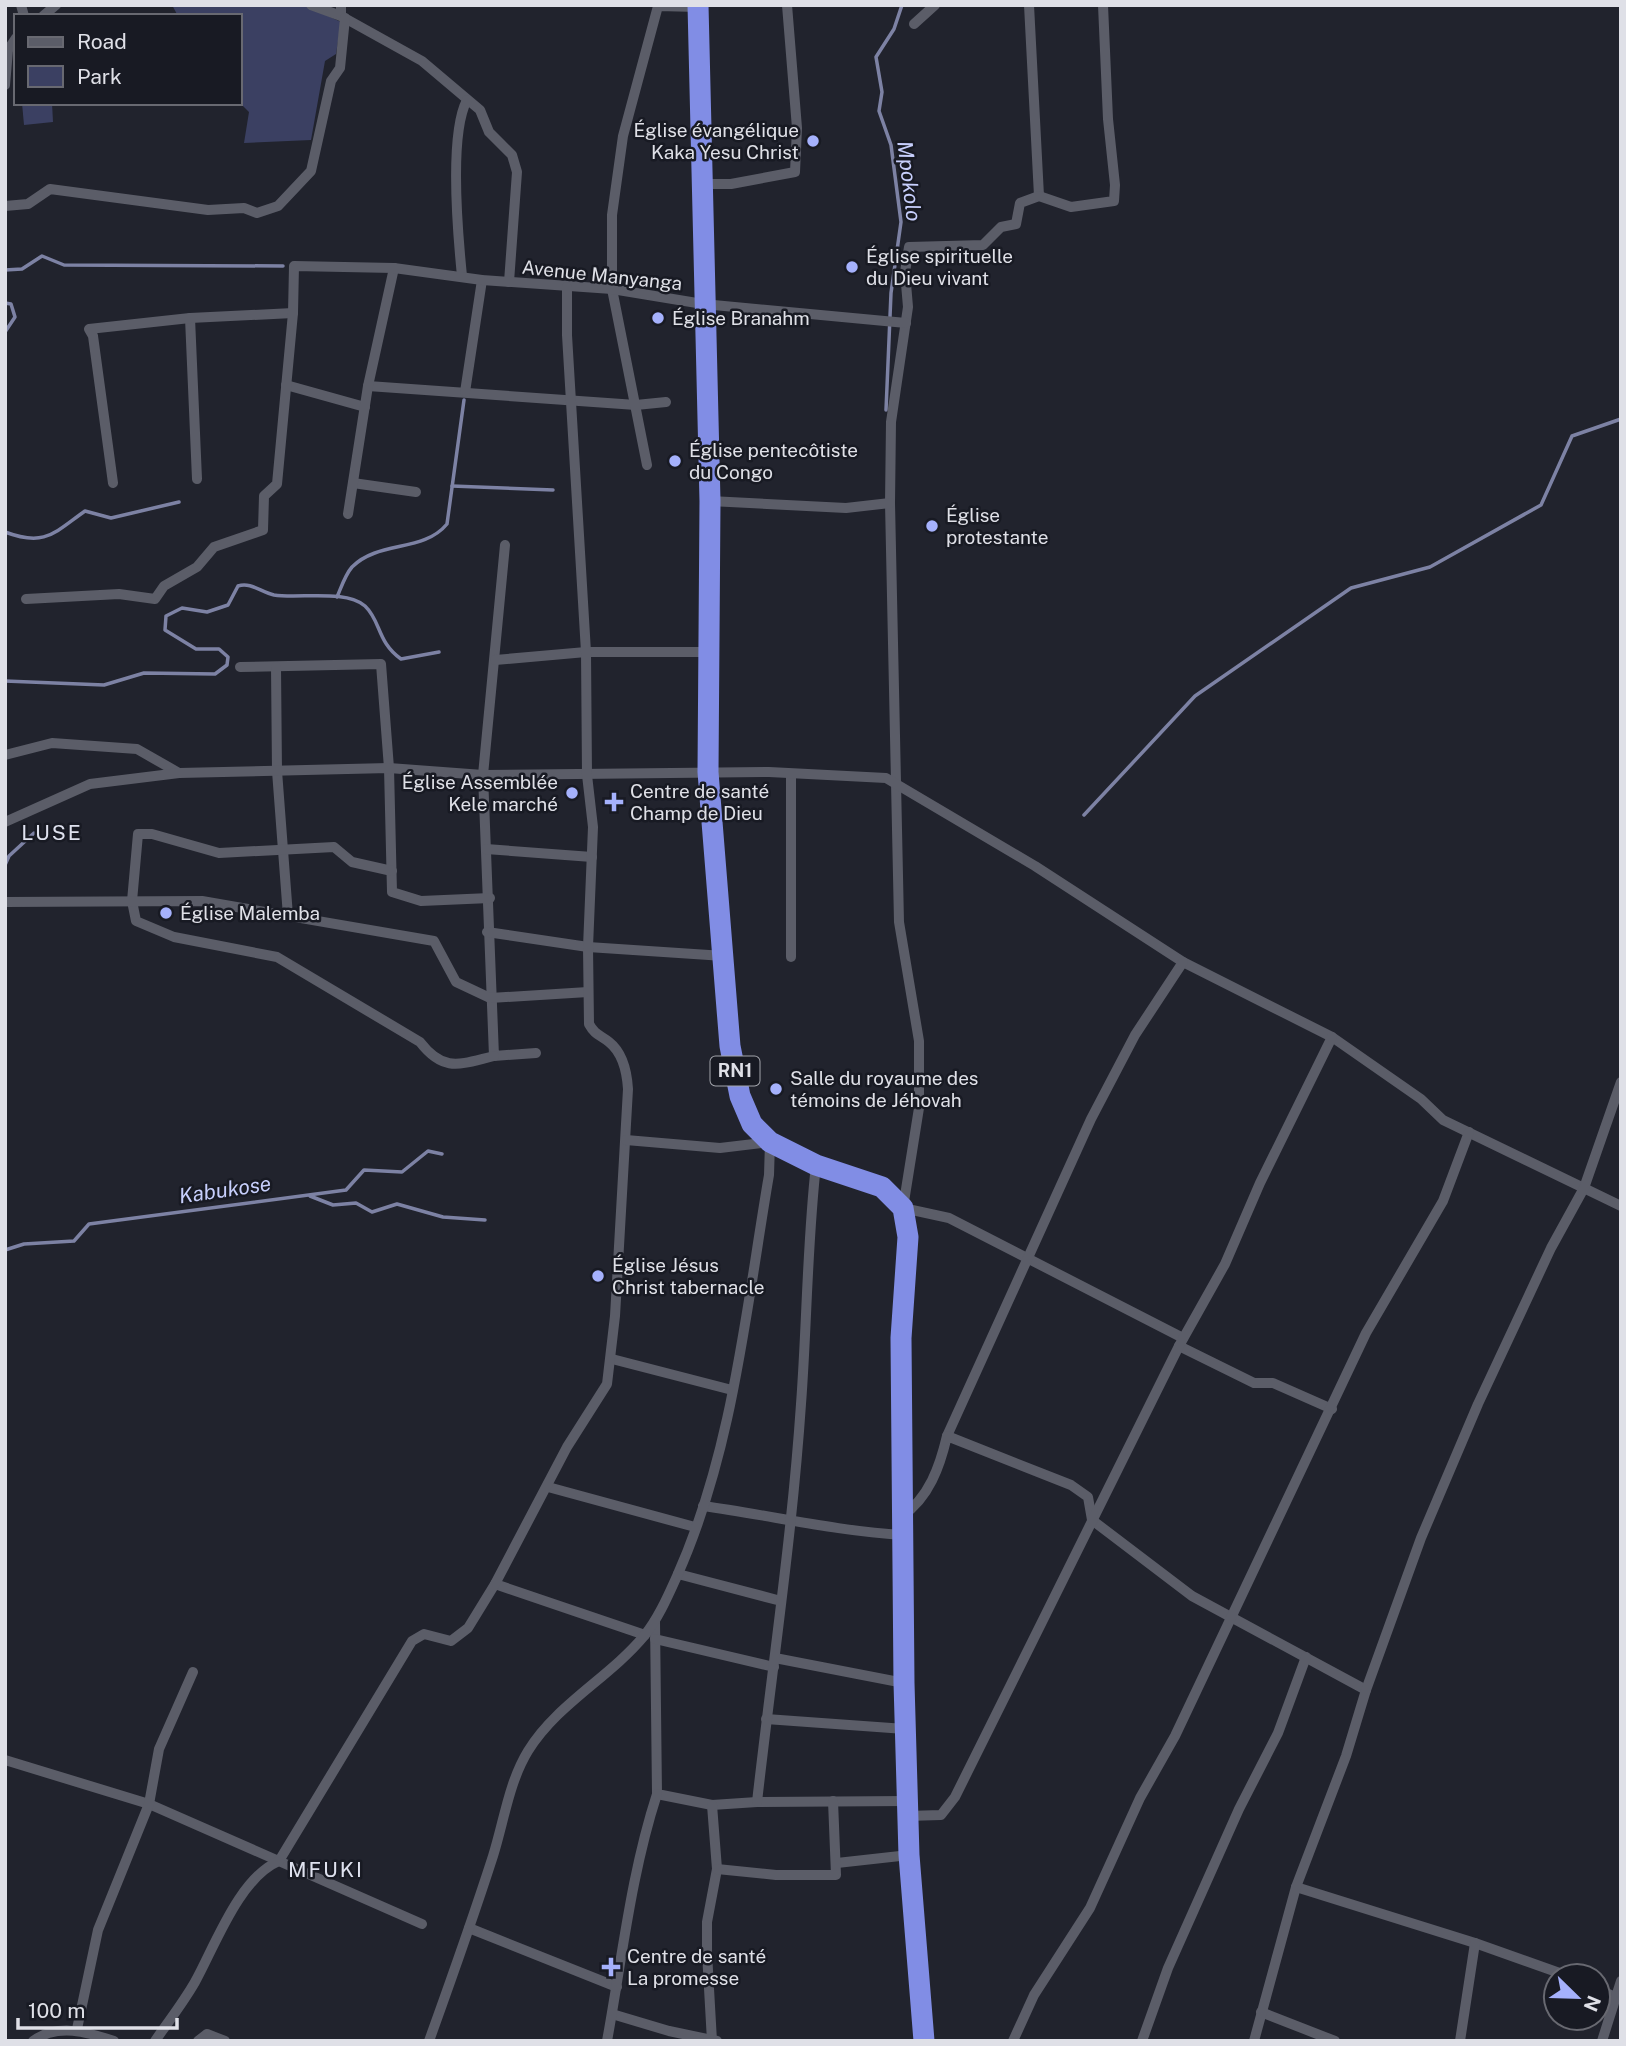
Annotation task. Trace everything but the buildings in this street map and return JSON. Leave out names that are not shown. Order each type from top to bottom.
[{"type":"highway","name":"RN1","points":[[698,6],[703,304],[710,501],[708,772],[730,1046],[740,1096],[752,1124],[770,1142],[816,1165],[882,1187],[903,1208]]},
{"type":"highway","points":[[903,1208],[908,1237],[901,1338],[905,1729],[909,1855],[924,2041]]},
{"type":"street","points":[[311,5],[342,13],[422,61],[480,110],[489,132],[512,155],[517,172],[509,282]]},
{"type":"street","points":[[701,184],[731,184],[795,172],[797,128],[787,5]]},
{"type":"street","points":[[914,24],[935,5]]},
{"type":"street","points":[[1029,5],[1040,196]]},
{"type":"street","points":[[1103,5],[1114,201],[1071,207],[1040,196],[1020,203],[1016,224],[1001,227],[983,245],[909,247],[905,272],[906,323],[891,422],[890,503],[893,780],[898,922],[919,1041],[919,1108],[903,1208],[949,1218],[1254,1383],[1273,1383],[1332,1409]]},
{"type":"street","points":[[647,465],[612,289],[611,215],[619,160],[658,6],[698,6]]},
{"type":"street","points":[[5,206],[28,204],[50,189],[208,210],[244,208],[257,213],[278,206],[310,171],[331,81],[340,68],[342,13]]},
{"type":"street","points":[[5,85],[8,50],[14,41]]},
{"type":"street","points":[[462,276],[457,225],[458,152],[462,109],[467,100]]},
{"type":"street","name":"Avenue Manyanga","points":[[293,313],[294,266],[394,268],[482,280],[612,289],[703,304],[906,323]]},
{"type":"street","points":[[348,514],[368,386],[394,268]]},
{"type":"street","points":[[465,392],[482,280]]},
{"type":"street","points":[[155,2041],[193,1985],[235,1906],[265,1867],[279,1861],[412,1641],[424,1634],[451,1641],[468,1628],[495,1584],[567,1447],[607,1384],[612,1359],[626,1140],[627,1076],[620,1056],[610,1043],[594,1034],[589,1024],[587,947],[593,827],[587,775],[586,652],[567,287]]},
{"type":"street","points":[[26,599],[119,594],[155,599],[164,586],[197,567],[214,548],[263,530],[264,496],[277,484],[293,313],[190,318],[89,329],[93,336],[113,483]]},
{"type":"street","points":[[190,318],[197,480]]},
{"type":"street","points":[[286,385],[365,407]]},
{"type":"street","points":[[368,386],[636,405],[666,402]]},
{"type":"street","points":[[352,483],[416,492]]},
{"type":"street","points":[[710,501],[846,508],[890,503]]},
{"type":"street","points":[[494,1056],[487,932],[490,898],[482,775],[505,545]]},
{"type":"street","points":[[495,660],[586,652],[708,652]]},
{"type":"street","points":[[240,667],[381,664],[389,768],[392,892],[421,901],[490,898]]},
{"type":"street","points":[[276,667],[277,771],[288,916]]},
{"type":"street","points":[[5,755],[52,743],[137,749],[179,773]]},
{"type":"street","points":[[5,822],[90,784],[179,773],[389,768],[482,775],[708,772],[893,780],[1035,866],[1182,962],[1332,1037],[1421,1099],[1443,1120],[1621,1206]]},
{"type":"street","points":[[791,775],[791,957]]},
{"type":"street","points":[[392,871],[352,862],[334,847],[219,853],[152,834],[138,834],[132,901],[136,921],[174,937],[277,957],[419,1042],[432,1058],[454,1066],[494,1056],[536,1053]]},
{"type":"street","points":[[486,849],[592,857]]},
{"type":"street","points":[[5,902],[202,901],[434,940],[456,982],[490,998],[588,992]]},
{"type":"street","points":[[487,932],[587,947],[724,956]]},
{"type":"street","points":[[703,1506],[791,1518],[863,1532],[901,1526],[933,1481],[947,1436],[1091,1119],[1135,1035],[1182,962]]},
{"type":"street","points":[[656,1794],[712,1805],[833,1801],[907,1808],[941,1815],[955,1797],[1181,1342],[1225,1264],[1260,1183],[1332,1037]]},
{"type":"street","points":[[1254,2041],[1296,1886],[1346,1756],[1366,1690],[1421,1538],[1472,1416],[1551,1248],[1584,1188],[1621,1082]]},
{"type":"street","points":[[1013,2041],[1034,1995],[1090,1908],[1140,1798],[1175,1736],[1366,1333],[1443,1201],[1469,1132]]},
{"type":"street","points":[[607,2041],[646,1826],[656,1794],[650,1637],[678,1574],[703,1506],[732,1390],[769,1175],[770,1142],[720,1148],[626,1140]]},
{"type":"street","points":[[757,1802],[791,1518],[801,1407],[808,1239],[816,1165]]},
{"type":"street","points":[[612,1359],[732,1390]]},
{"type":"street","points":[[947,1436],[1071,1485],[1088,1497],[1092,1520],[1192,1596],[1366,1690]]},
{"type":"street","points":[[548,1486],[695,1527]]},
{"type":"street","points":[[678,1574],[781,1601]]},
{"type":"street","points":[[495,1584],[650,1637],[774,1662],[904,1683]]},
{"type":"street","points":[[429,2041],[469,1928],[515,1776],[527,1752],[575,1698],[650,1637]]},
{"type":"street","points":[[1142,2041],[1168,1968],[1239,1809],[1279,1733],[1306,1657]]},
{"type":"street","points":[[77,2029],[98,1930],[149,1804],[159,1748],[193,1672]]},
{"type":"street","points":[[766,1719],[905,1729]]},
{"type":"street","points":[[5,1760],[149,1804],[422,1924]]},
{"type":"street","points":[[716,1869],[776,1875],[836,1875],[833,1801]]},
{"type":"street","points":[[612,2014],[669,2031],[714,2040],[708,1922],[716,1869],[712,1805]]},
{"type":"street","points":[[837,1863],[909,1855]]},
{"type":"street","points":[[1296,1886],[1542,1967]]},
{"type":"street","points":[[469,1928],[617,1987]]},
{"type":"street","points":[[1460,2041],[1475,1943]]},
{"type":"street","points":[[1602,2041],[1621,1981]]},
{"type":"street","points":[[1261,2012],[1335,2041]]},
{"type":"street","points":[[33,2041],[43,2034],[77,2029],[114,2041]]},
{"type":"street","points":[[198,2041],[207,2034],[225,2041]]},
{"type":"green space","points":[[172,5],[304,5],[341,22],[336,54],[325,61],[311,140],[244,143],[249,112],[242,105],[242,14],[177,14]]},
{"type":"green space","points":[[22,105],[52,105],[53,122],[24,125]]},
{"type":"waterway","name":"Mpokolo","points":[[886,410],[891,293],[901,222],[891,145],[879,111],[882,92],[876,57],[894,29],[902,5]]},
{"type":"waterway","points":[[5,270],[22,269],[42,256],[64,265],[283,266]]},
{"type":"waterway","points":[[5,303],[11,304],[15,317],[5,332]]},
{"type":"waterway","points":[[337,597],[352,567],[363,559],[426,539],[447,524],[464,400]]},
{"type":"waterway","points":[[1084,815],[1195,696],[1351,588],[1430,567],[1541,505],[1572,436],[1621,419]]},
{"type":"waterway","points":[[452,486],[553,490]]},
{"type":"waterway","points":[[5,532],[40,538],[57,531],[85,511],[111,518],[179,502]]},
{"type":"waterway","points":[[5,681],[104,685],[144,673],[215,674],[227,665],[228,657],[219,649],[196,649],[165,630],[166,616],[182,608],[207,612],[228,605],[238,586],[243,585],[274,595],[334,596],[357,601],[370,612],[383,639],[401,659],[439,652]]},
{"type":"waterway","name":"LUSE","points":[[5,865],[9,856],[34,833]]},
{"type":"waterway","name":"Kabukose","points":[[5,1250],[24,1244],[74,1241],[89,1224],[346,1190],[364,1170],[402,1172],[428,1151],[442,1154]]},
{"type":"waterway","points":[[310,1196],[333,1205],[356,1203],[372,1212],[397,1204],[443,1217],[485,1220]]},
{"type":"place","name":"Église évangélique Kaka Yesu Christ","points":[[813,141]]},
{"type":"place","name":"Église spirituelle du Dieu vivant","points":[[852,267]]},
{"type":"place","name":"Église Branahm","points":[[658,318]]},
{"type":"place","name":"Église pentecôtiste du Congo","points":[[675,461]]},
{"type":"place","name":"Église protestante","points":[[932,526]]},
{"type":"place","name":"Église Assemblée Kele marché","points":[[572,793]]},
{"type":"place","name":"Centre de santé Champ de Dieu","points":[[614,802]]},
{"type":"place","name":"Église Malemba","points":[[166,913]]},
{"type":"place","name":"Salle du royaume des témoins de Jéhovah","points":[[776,1089]]},
{"type":"place","name":"Église Jésus Christ tabernacle","points":[[598,1276]]},
{"type":"place","name":"Centre de santé La promesse","points":[[611,1967]]},
{"type":"district","name":"LUSE","points":[[52,833]]},
{"type":"district","name":"MFUKI","points":[[326,1870]]}]
